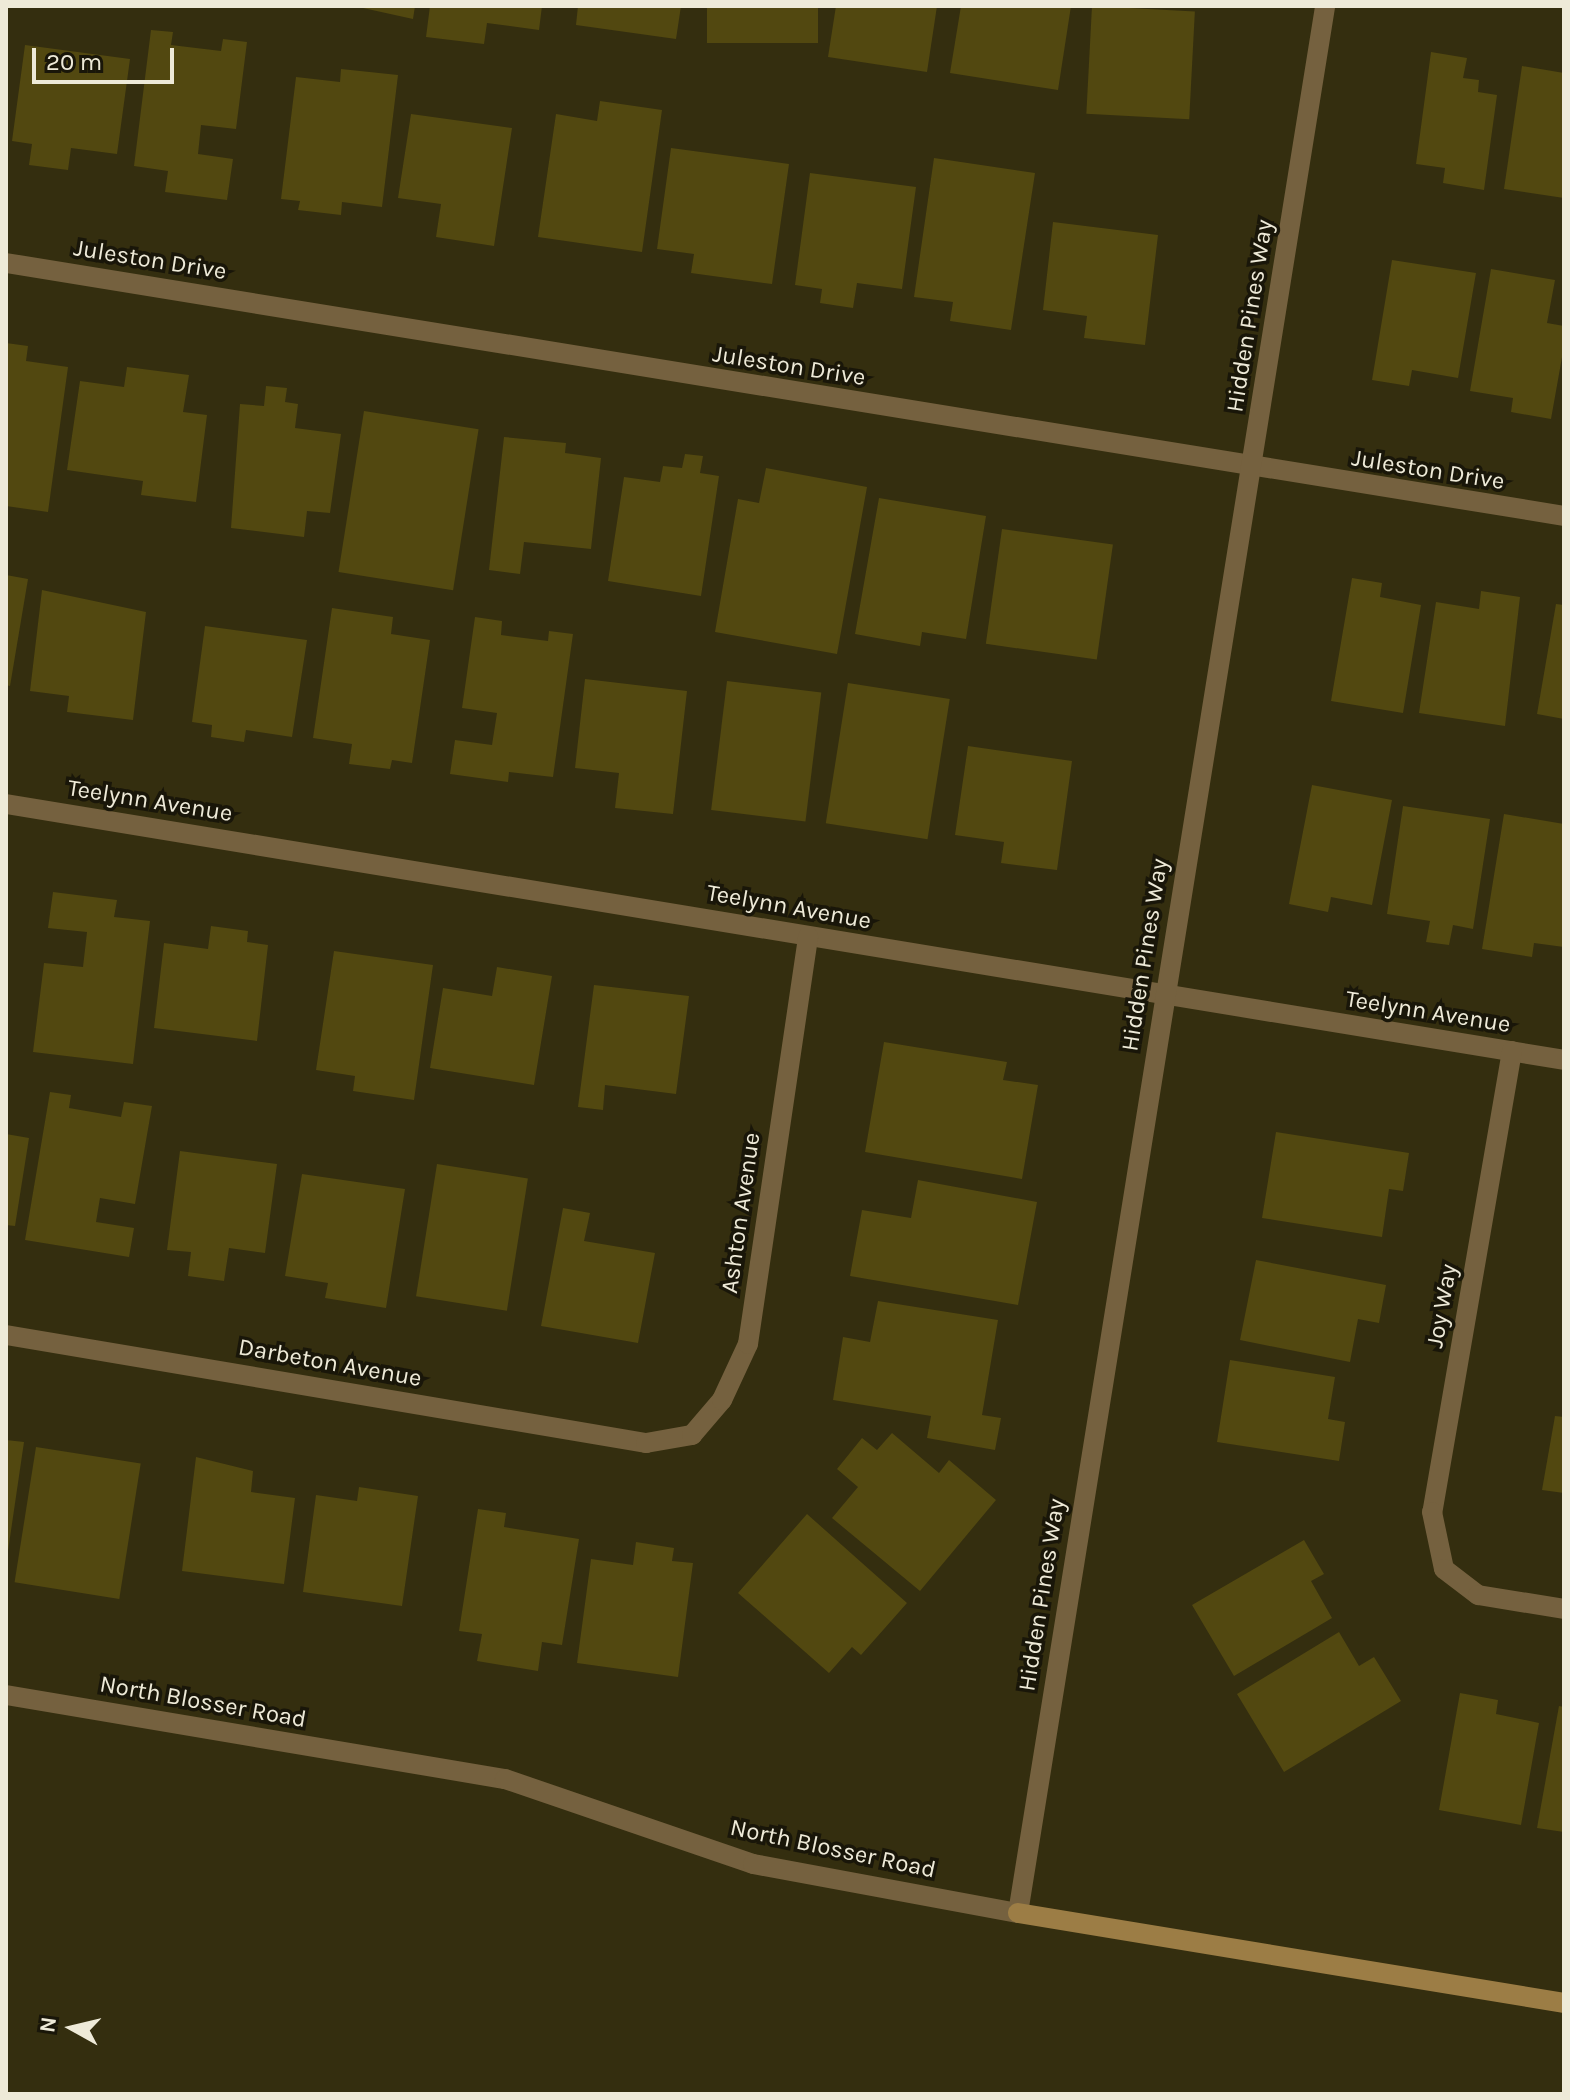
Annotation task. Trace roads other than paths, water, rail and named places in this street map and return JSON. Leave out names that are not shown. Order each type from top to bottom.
[{"type":"street","name":"Hidden Pines Way","points":[[1018,1913],[1325,6]]},
{"type":"street","name":"Juleston Drive","points":[[6,263],[1252,469],[1564,516]]},
{"type":"street","name":"Teelynn Avenue","points":[[6,804],[1164,998],[1564,1060]]},
{"type":"street","name":"Ashton Avenue","points":[[646,1443],[692,1435],[722,1400],[748,1344],[808,936]]},
{"type":"street","name":"Joy Way","points":[[1512,1051],[1432,1512],[1444,1569],[1478,1595],[1564,1609]]},
{"type":"street","name":"Darbeton Avenue","points":[[6,1335],[646,1443]]},
{"type":"street","name":"North Blosser Road","points":[[6,1695],[505,1779],[753,1864],[1018,1913],[1564,2003]]}]
